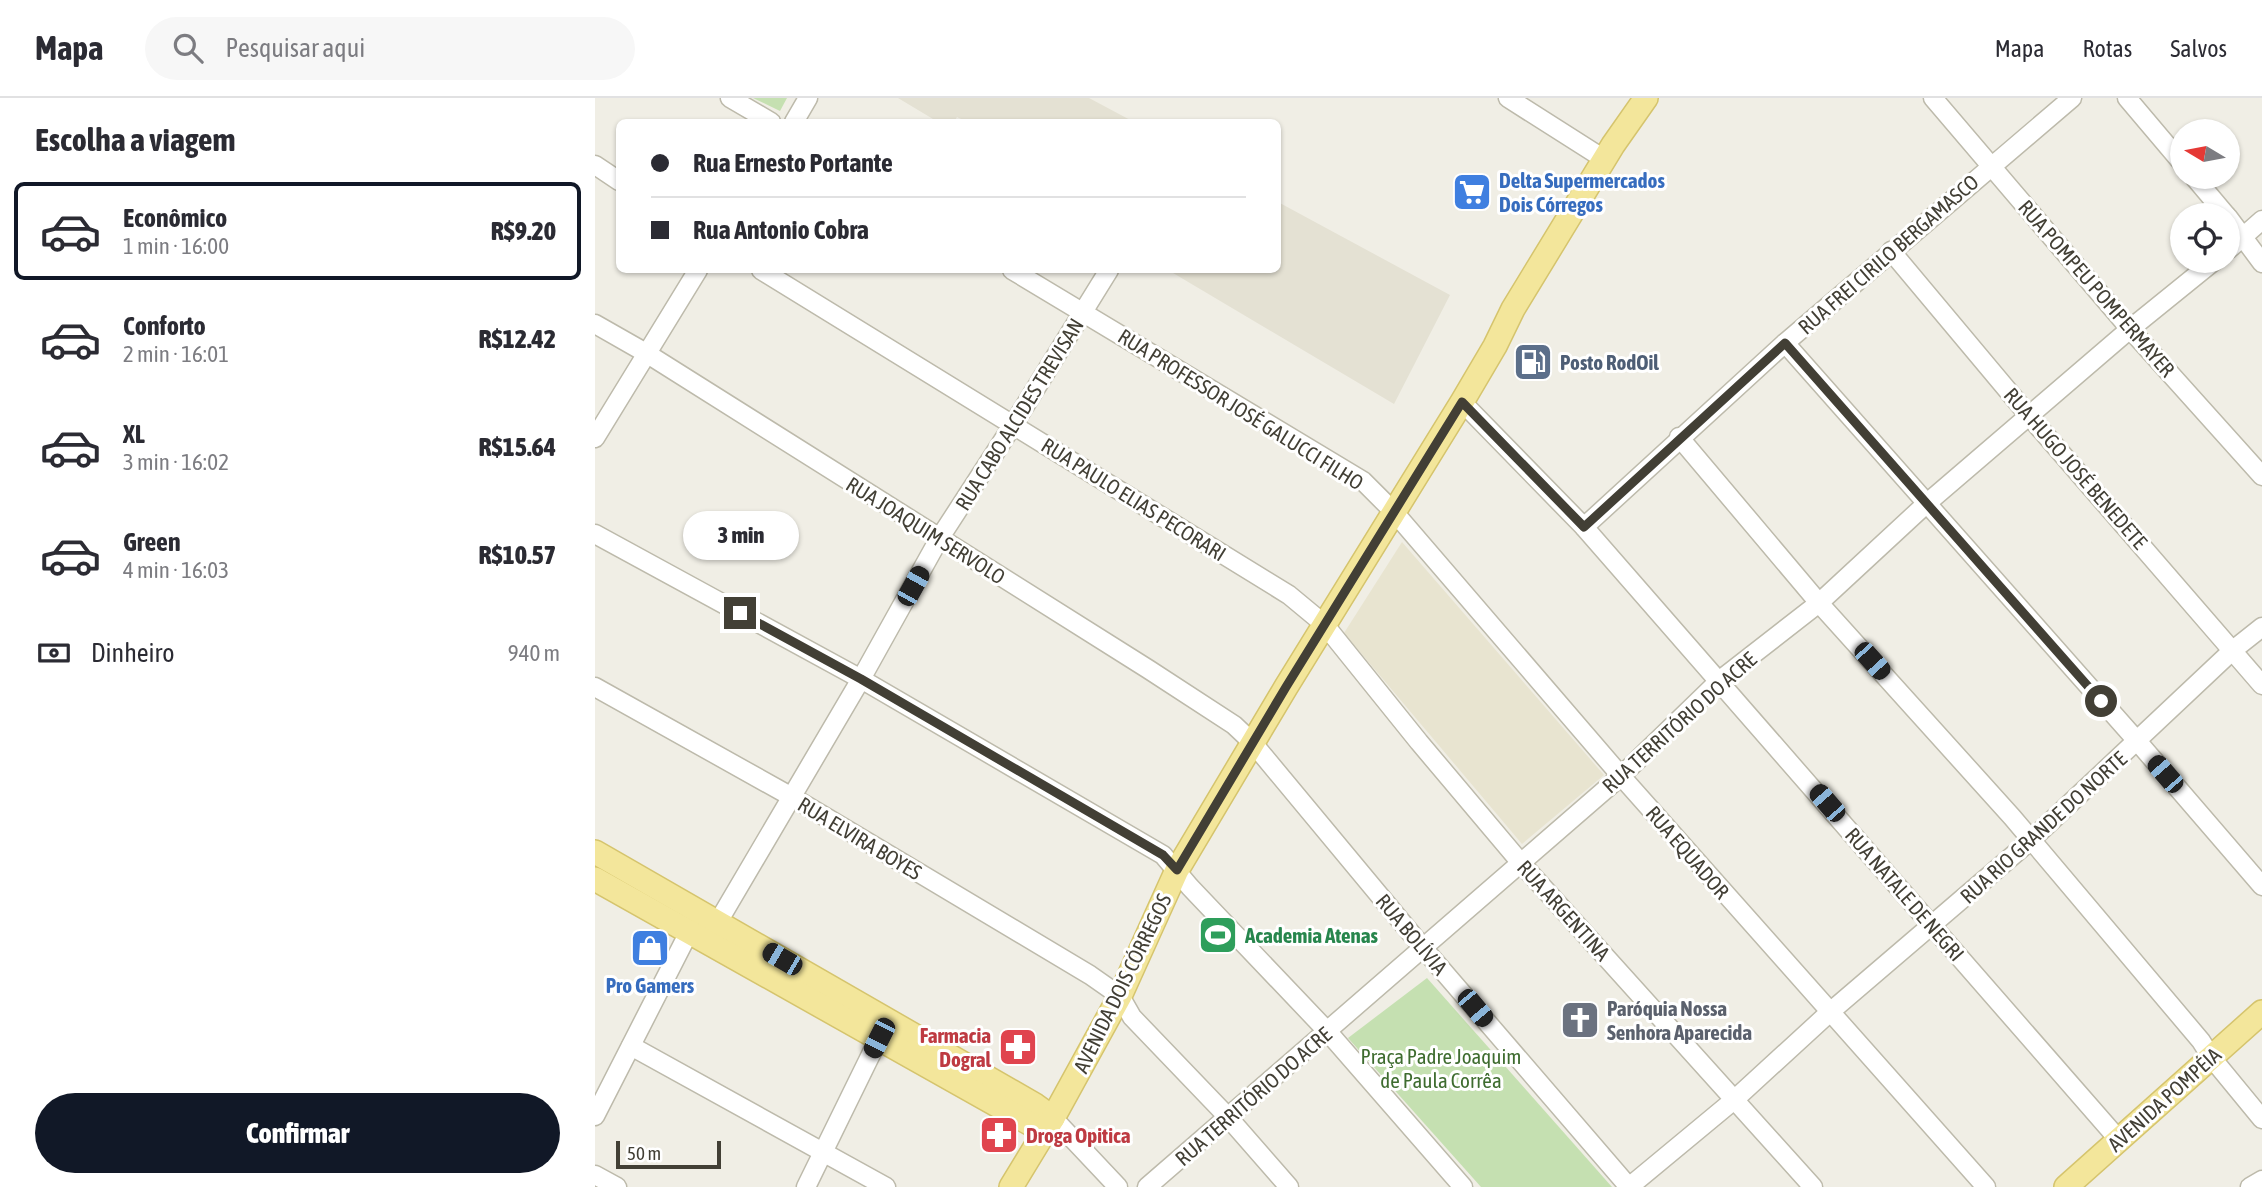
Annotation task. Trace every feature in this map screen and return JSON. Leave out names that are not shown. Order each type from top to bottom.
[{"type":"main road","name":"AVENIDA DOIS CÓRREGOS","points":[[1011,1187],[1049,1125],[1120,996],[1177,870],[1252,742],[1462,402],[1513,309],[1604,159],[1646,98]]},
{"type":"main road","points":[[595,852],[1035,1105],[1049,1125]]},
{"type":"main road","points":[[595,879],[879,1038],[1049,1125]]},
{"type":"main road","points":[[681,901],[689,932]]},
{"type":"main road","points":[[689,932],[718,922]]},
{"type":"main road","name":"AVENIDA POMPÉIA","points":[[2066,1187],[2262,1012]]},
{"type":"street","points":[[730,98],[766,119]]},
{"type":"street","points":[[796,119],[808,98]]},
{"type":"street","points":[[1508,98],[1604,159]]},
{"type":"street","name":"RUA POMPEU POMPERMAYER","points":[[1933,98],[2130,329],[2262,476]]},
{"type":"street","name":"RUA FREI CIRILO BERGAMASCO","points":[[1584,527],[1679,437],[1785,343],[2071,98]]},
{"type":"street","points":[[2127,98],[2170,149]]},
{"type":"street","points":[[595,165],[616,179]]},
{"type":"street","points":[[2204,189],[2216,203]]},
{"type":"street","points":[[2240,240],[2262,220]]},
{"type":"street","points":[[2240,231],[2262,263]]},
{"type":"street","name":"RUA HUGO JOSÉ BENEDETE","points":[[1891,251],[2030,417],[2262,685]]},
{"type":"street","points":[[595,438],[696,273]]},
{"type":"street","name":"RUA PAULO ELIAS PECORARI","points":[[766,273],[1289,595],[1324,624]]},
{"type":"street","name":"RUA PROFESSOR JOSÉ GALUCCI FILHO","points":[[1017,273],[1363,481],[1394,512]]},
{"type":"street","name":"RUA CABO ALCIDES TREVISAN","points":[[718,922],[861,679],[939,539],[1107,273]]},
{"type":"street","name":"RUA TERRITÓRIO DO ACRE","points":[[1147,1187],[1621,776],[1720,680],[1819,603],[1926,504],[2199,273]]},
{"type":"street","name":"RUA JOAQUIM SERVOLO","points":[[595,324],[646,353],[1159,676],[1234,725],[1252,742]]},
{"type":"street","points":[[1785,343],[2262,886]]},
{"type":"street","name":"RUA NATALE DE NEGRI","points":[[1462,402],[1584,527],[2119,1140]]},
{"type":"street","points":[[1679,437],[1819,603],[2031,841],[2200,1041],[2262,1119]]},
{"type":"street","name":"RUA EQUADOR","points":[[1394,512],[1621,776],[1986,1187]]},
{"type":"street","points":[[595,534],[861,679],[1163,855],[1198,896],[1328,1032],[1463,1187]]},
{"type":"street","name":"RUA ARGENTINA","points":[[1324,624],[1402,722],[1521,863],[1813,1187]]},
{"type":"street","name":"RUA RIO GRANDE DO NORTE","points":[[1629,1187],[1734,1100],[1830,1012],[2031,841],[2233,650],[2262,627]]},
{"type":"street","name":"RUA ELVIRA BOYES","points":[[595,687],[792,797],[1090,975],[1120,996]]},
{"type":"street","name":"RUA BOLÍVIA","points":[[1252,742],[1424,949],[1629,1187]]},
{"type":"street","points":[[595,1116],[689,932]]},
{"type":"street","points":[[1120,996],[1132,1017],[1227,1116],[1289,1187]]},
{"type":"street","points":[[806,1187],[879,1038]]},
{"type":"street","points":[[631,1046],[886,1187]]},
{"type":"street","points":[[1049,1125],[1118,1187]]},
{"type":"street","points":[[595,1175],[617,1187]]},
{"type":"street","points":[[2251,1187],[2262,1180]]},
{"type":"shaded area","points":[[898,98],[1089,98],[1128,119],[957,117],[933,119]]},
{"type":"shaded area","points":[[1281,204],[1450,295],[1394,404],[1173,273],[1281,273]]},
{"type":"shaded area","points":[[1402,542],[1604,775],[1522,844],[1344,633]]},
{"type":"green space","points":[[753,98],[787,98],[780,111]]},
{"type":"green space","name":"Praça Padre Joaquim de Paula Corrêa","points":[[1427,978],[1612,1187],[1481,1187],[1348,1038]]},
{"type":"place","name":"Delta Supermercados Dois Córregos","points":[[1472,192]]},
{"type":"place","name":"Posto RodOil","points":[[1533,362]]},
{"type":"place","name":"Academia Atenas","points":[[1218,935]]},
{"type":"place","name":"Pro Gamers","points":[[650,948]]},
{"type":"place","name":"Paróquia Nossa Senhora Aparecida","points":[[1580,1020]]},
{"type":"place","name":"Farmacia Dogral","points":[[1018,1047]]},
{"type":"place","name":"Droga Opitica","points":[[999,1135]]},
{"type":"route","points":[[740,613],[861,679],[1163,855],[1177,870],[1252,742],[1462,402],[1584,527],[1679,437],[1785,343],[2101,701]]}]
